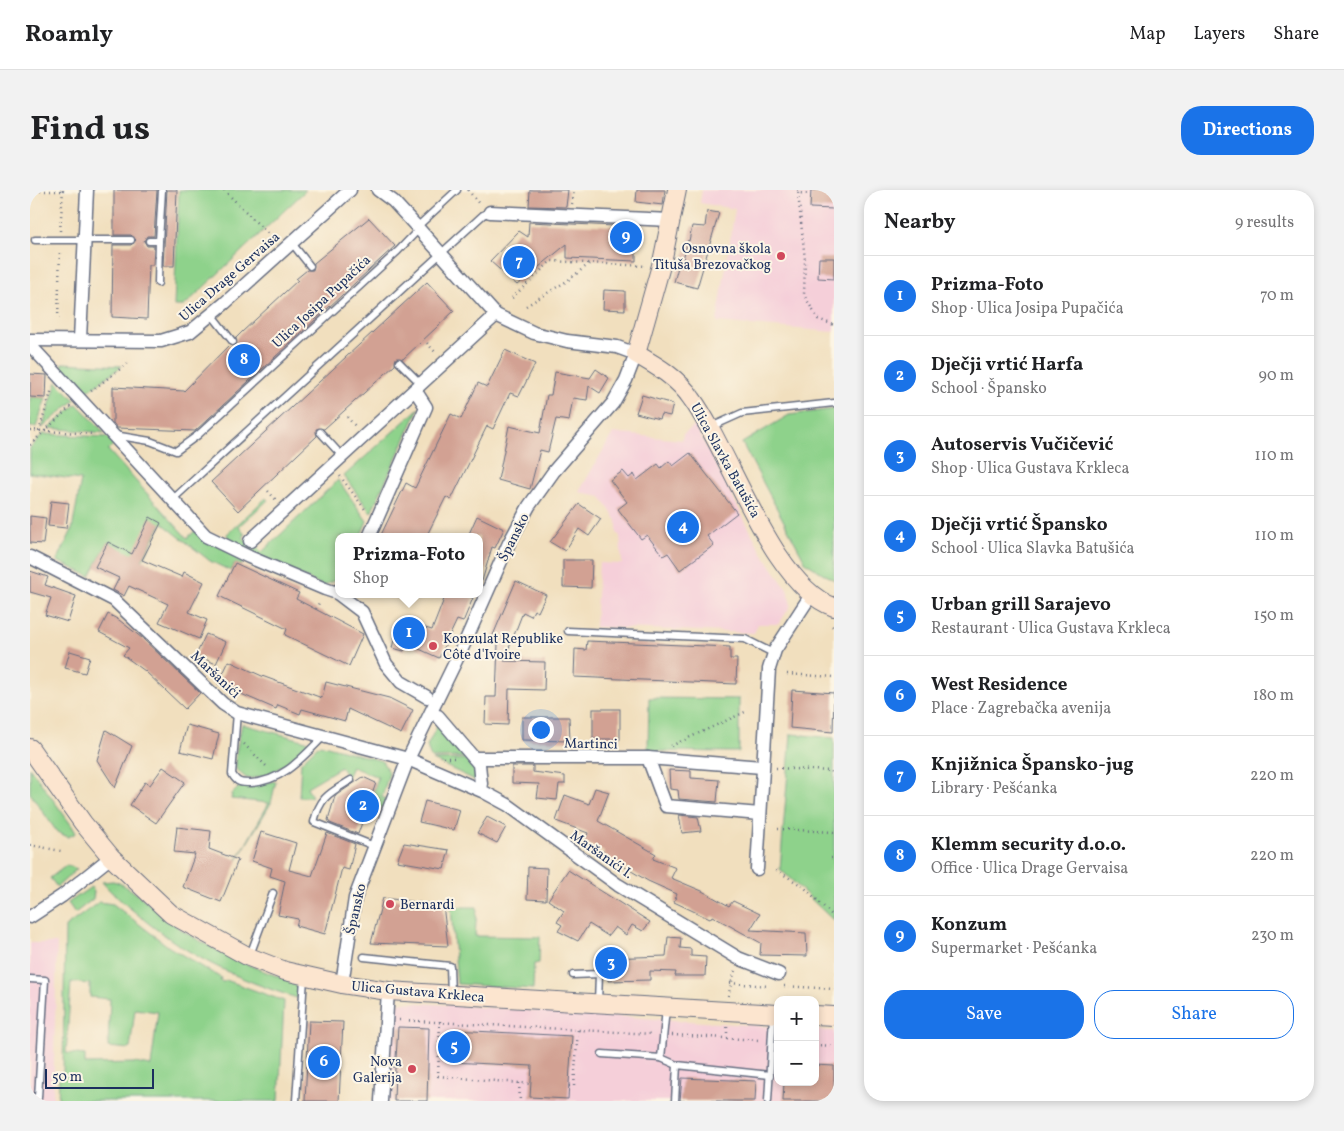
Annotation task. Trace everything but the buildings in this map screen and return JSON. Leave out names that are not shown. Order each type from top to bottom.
[{"type":"street","points":[[80,339],[87,190]]},
{"type":"street","name":"Ulica Drage Gervaisa","points":[[30,340],[161,341],[190,332],[350,190]]},
{"type":"street","name":"Ulica Slavka Batušića","points":[[378,190],[393,201],[496,315],[534,333],[567,341],[617,347],[636,354],[682,386],[692,398],[710,428],[777,554],[795,579],[812,595],[834,607]]},
{"type":"street","name":"Špansko","points":[[342,984],[355,898],[374,846],[408,759],[466,640],[509,543],[529,506],[554,471],[613,403],[626,380],[636,354],[662,262],[677,190]]},
{"type":"street","points":[[488,212],[671,220]]},
{"type":"street","points":[[250,541],[496,315]]},
{"type":"street","points":[[30,345],[206,536],[249,556],[335,591]]},
{"type":"street","points":[[371,533],[426,407],[418,387]]},
{"type":"street","name":"Maršanići","points":[[30,557],[114,600],[223,704],[237,713],[408,759]]},
{"type":"street","points":[[757,869],[767,685],[773,653],[812,595]]},
{"type":"street","points":[[345,598],[362,612],[386,664],[401,682],[427,697]]},
{"type":"street","points":[[438,716],[479,764],[481,784]]},
{"type":"street","name":"Ulica Gustava Krkleca","points":[[30,748],[83,823],[111,857],[171,914],[249,956],[285,971],[342,984],[388,991],[774,1013]]},
{"type":"street","name":"Martinci","points":[[474,758],[648,758],[762,767]]},
{"type":"street","points":[[648,758],[666,806],[760,814]]},
{"type":"street","name":"Maršanići I.","points":[[408,759],[508,805],[626,890],[738,958],[779,974]]},
{"type":"street","points":[[30,917],[62,896],[111,857]]},
{"type":"street","points":[[381,1101],[390,1062],[388,991]]},
{"type":"street","points":[[819,1015],[834,1016]]},
{"type":"lane","points":[[158,283],[162,190]]},
{"type":"lane","points":[[418,228],[457,190]]},
{"type":"lane","points":[[172,500],[488,212]]},
{"type":"lane","name":"Ulica Josipa Pupačića","points":[[113,435],[150,441],[176,451],[198,435],[398,251],[418,228]]},
{"type":"lane","points":[[34,240],[131,240]]},
{"type":"lane","points":[[149,241],[160,241]]},
{"type":"lane","points":[[291,242],[310,266]]},
{"type":"lane","points":[[211,314],[233,342]]},
{"type":"lane","points":[[399,362],[418,387]]},
{"type":"lane","points":[[710,428],[742,413],[834,403]]},
{"type":"lane","points":[[320,432],[337,460]]},
{"type":"lane","points":[[568,631],[746,639],[773,653]]},
{"type":"lane","points":[[237,713],[232,774],[236,782],[263,782],[275,777],[292,767],[324,736]]},
{"type":"lane","points":[[351,780],[328,795],[318,806],[314,822],[374,846]]},
{"type":"lane","points":[[249,956],[273,893]]},
{"type":"lane","points":[[364,957],[450,966],[451,994]]},
{"type":"lane","points":[[573,975],[599,974],[598,1004]]},
{"type":"lane","points":[[296,1101],[304,976]]},
{"type":"lane","points":[[30,979],[45,980],[38,1098],[30,1097]]},
{"type":"lane","points":[[661,1058],[666,1007]]},
{"type":"lane","points":[[768,1101],[774,1034]]},
{"type":"lane","points":[[602,1054],[661,1058],[677,1065],[770,1075]]},
{"type":"lane","points":[[675,1101],[677,1065]]},
{"type":"path","points":[[224,190],[268,234]]},
{"type":"path","points":[[468,190],[488,212]]},
{"type":"path","points":[[30,191],[63,191],[58,319]]},
{"type":"path","points":[[810,194],[798,191],[805,260],[804,295],[818,319],[834,325]]},
{"type":"path","points":[[512,298],[551,261],[642,266]]},
{"type":"path","points":[[526,306],[567,281],[590,263]]},
{"type":"path","points":[[37,438],[56,374]]},
{"type":"path","points":[[30,430],[113,435]]},
{"type":"path","points":[[337,460],[376,524]]},
{"type":"path","points":[[787,674],[834,677]]},
{"type":"path","points":[[648,758],[745,712]]},
{"type":"path","points":[[234,733],[275,777]]},
{"type":"path","points":[[438,758],[474,758]]},
{"type":"path","points":[[762,767],[833,770],[834,776]]},
{"type":"path","points":[[778,829],[834,832]]},
{"type":"path","points":[[30,845],[61,851]]},
{"type":"path","points":[[776,870],[804,888],[834,917]]},
{"type":"path","points":[[727,1000],[730,984]]},
{"type":"path","points":[[393,1020],[440,1021],[655,1034]]},
{"type":"path","points":[[726,1020],[727,1037]]},
{"type":"path","points":[[440,1021],[438,1076],[531,1084]]},
{"type":"path","points":[[569,1086],[574,1086],[578,1030]]},
{"type":"path","points":[[669,1035],[760,1040]]},
{"type":"path","points":[[819,1045],[834,1046]]},
{"type":"path","points":[[519,1083],[520,1101]]},
{"type":"shaded area","name":"Osnovna škola Tituša Brezovačkog","points":[[702,190],[834,190],[834,332],[717,322],[735,209],[700,203]]},
{"type":"shaded area","points":[[695,426],[761,551],[788,591],[791,605],[779,624],[758,624],[754,633],[595,627],[599,563],[622,564],[620,536],[617,533],[617,521],[601,497],[579,492],[613,433],[682,440],[683,434]]},
{"type":"shaded area","points":[[30,943],[57,943],[53,1101],[30,1101]]},
{"type":"shaded area","points":[[403,1002],[774,1027],[774,1086],[819,1086],[819,1030],[834,1031],[834,1101],[388,1101],[394,1005]]},
{"type":"green space","points":[[179,190],[306,190],[184,306],[174,306]]},
{"type":"green space","points":[[62,363],[122,366],[82,395],[62,374]]},
{"type":"green space","points":[[57,382],[75,400],[42,428]]},
{"type":"green space","points":[[30,397],[46,398],[36,427],[30,427]]},
{"type":"green space","points":[[77,404],[105,433],[49,428]]},
{"type":"green space","points":[[419,408],[371,513],[344,476]]},
{"type":"green space","points":[[834,409],[834,580],[806,563],[742,443],[789,415]]},
{"type":"green space","points":[[43,434],[107,437],[115,443],[108,450],[187,538],[195,531],[244,559],[241,566],[235,563],[231,571],[210,561],[162,523],[135,575],[130,554],[108,542],[90,576],[57,561],[72,530],[81,480],[30,473],[30,448]]},
{"type":"green space","points":[[338,480],[367,521],[362,533],[335,533],[335,580],[323,586],[250,552],[254,544],[262,552]]},
{"type":"green space","points":[[266,498],[268,500],[239,526],[245,535],[243,537],[250,545],[248,550],[229,541],[227,534]]},
{"type":"green space","points":[[649,698],[739,699],[739,752],[648,751]]},
{"type":"green space","points":[[242,724],[310,742],[281,767],[263,776],[246,778],[236,769],[236,753]]},
{"type":"green space","points":[[438,724],[465,757],[431,758],[427,746]]},
{"type":"green space","points":[[791,734],[834,738],[834,921],[780,869]]},
{"type":"green space","points":[[320,744],[382,761],[389,773],[382,797],[386,799],[382,808],[370,803],[378,777],[352,767],[347,777],[341,767],[307,787],[312,797],[299,797],[301,762]]},
{"type":"green space","points":[[466,759],[475,769],[477,781],[433,760]]},
{"type":"green space","points":[[30,768],[76,833],[68,837],[57,832],[30,793]]},
{"type":"green space","points":[[276,781],[271,803],[237,860],[269,803],[231,799],[232,794],[239,787]]},
{"type":"green space","points":[[67,865],[77,869],[57,887],[50,878]]},
{"type":"green space","points":[[113,881],[130,889],[198,940],[240,961],[297,983],[300,988],[297,998],[232,974],[173,941],[154,928],[102,882]]},
{"type":"green space","points":[[91,887],[94,892],[93,899],[75,913],[68,903]]},
{"type":"green space","points":[[99,902],[113,904],[169,947],[221,978],[220,981],[224,982],[226,980],[284,1001],[279,1101],[58,1101],[59,1077],[63,1076],[65,927]],"holes":[[[71,982],[90,984],[90,997],[110,999],[108,1047],[130,1049],[135,1009],[158,1012],[151,1066],[135,1063],[85,1064],[85,1055],[66,1053]]]},
{"type":"green space","points":[[451,907],[477,907],[475,936],[540,937],[539,963],[534,964],[533,989],[457,984]]},
{"type":"place","name":"Konzum","points":[[626,237]]},
{"type":"place","name":"Osnovna škola Tituša Brezovačkog","points":[[781,256]]},
{"type":"place","name":"Knjižnica Špansko-jug","points":[[519,262]]},
{"type":"place","name":"Klemm security d.o.o.","points":[[244,360]]},
{"type":"place","name":"Dječji vrtić Špansko","points":[[683,527]]},
{"type":"place","name":"Prizma-Foto","points":[[409,633]]},
{"type":"place","name":"Konzulat Republike Côte d'Ivoire","points":[[433,646]]},
{"type":"place","name":"Dječji vrtić Harfa","points":[[363,806]]},
{"type":"place","name":"Bernardi","points":[[390,904]]},
{"type":"place","name":"Autoservis Vučičević","points":[[611,963]]},
{"type":"place","name":"Urban grill Sarajevo","points":[[454,1047]]},
{"type":"place","name":"West Residence","points":[[324,1062]]},
{"type":"place","name":"Nova Galerija","points":[[412,1069]]}]
